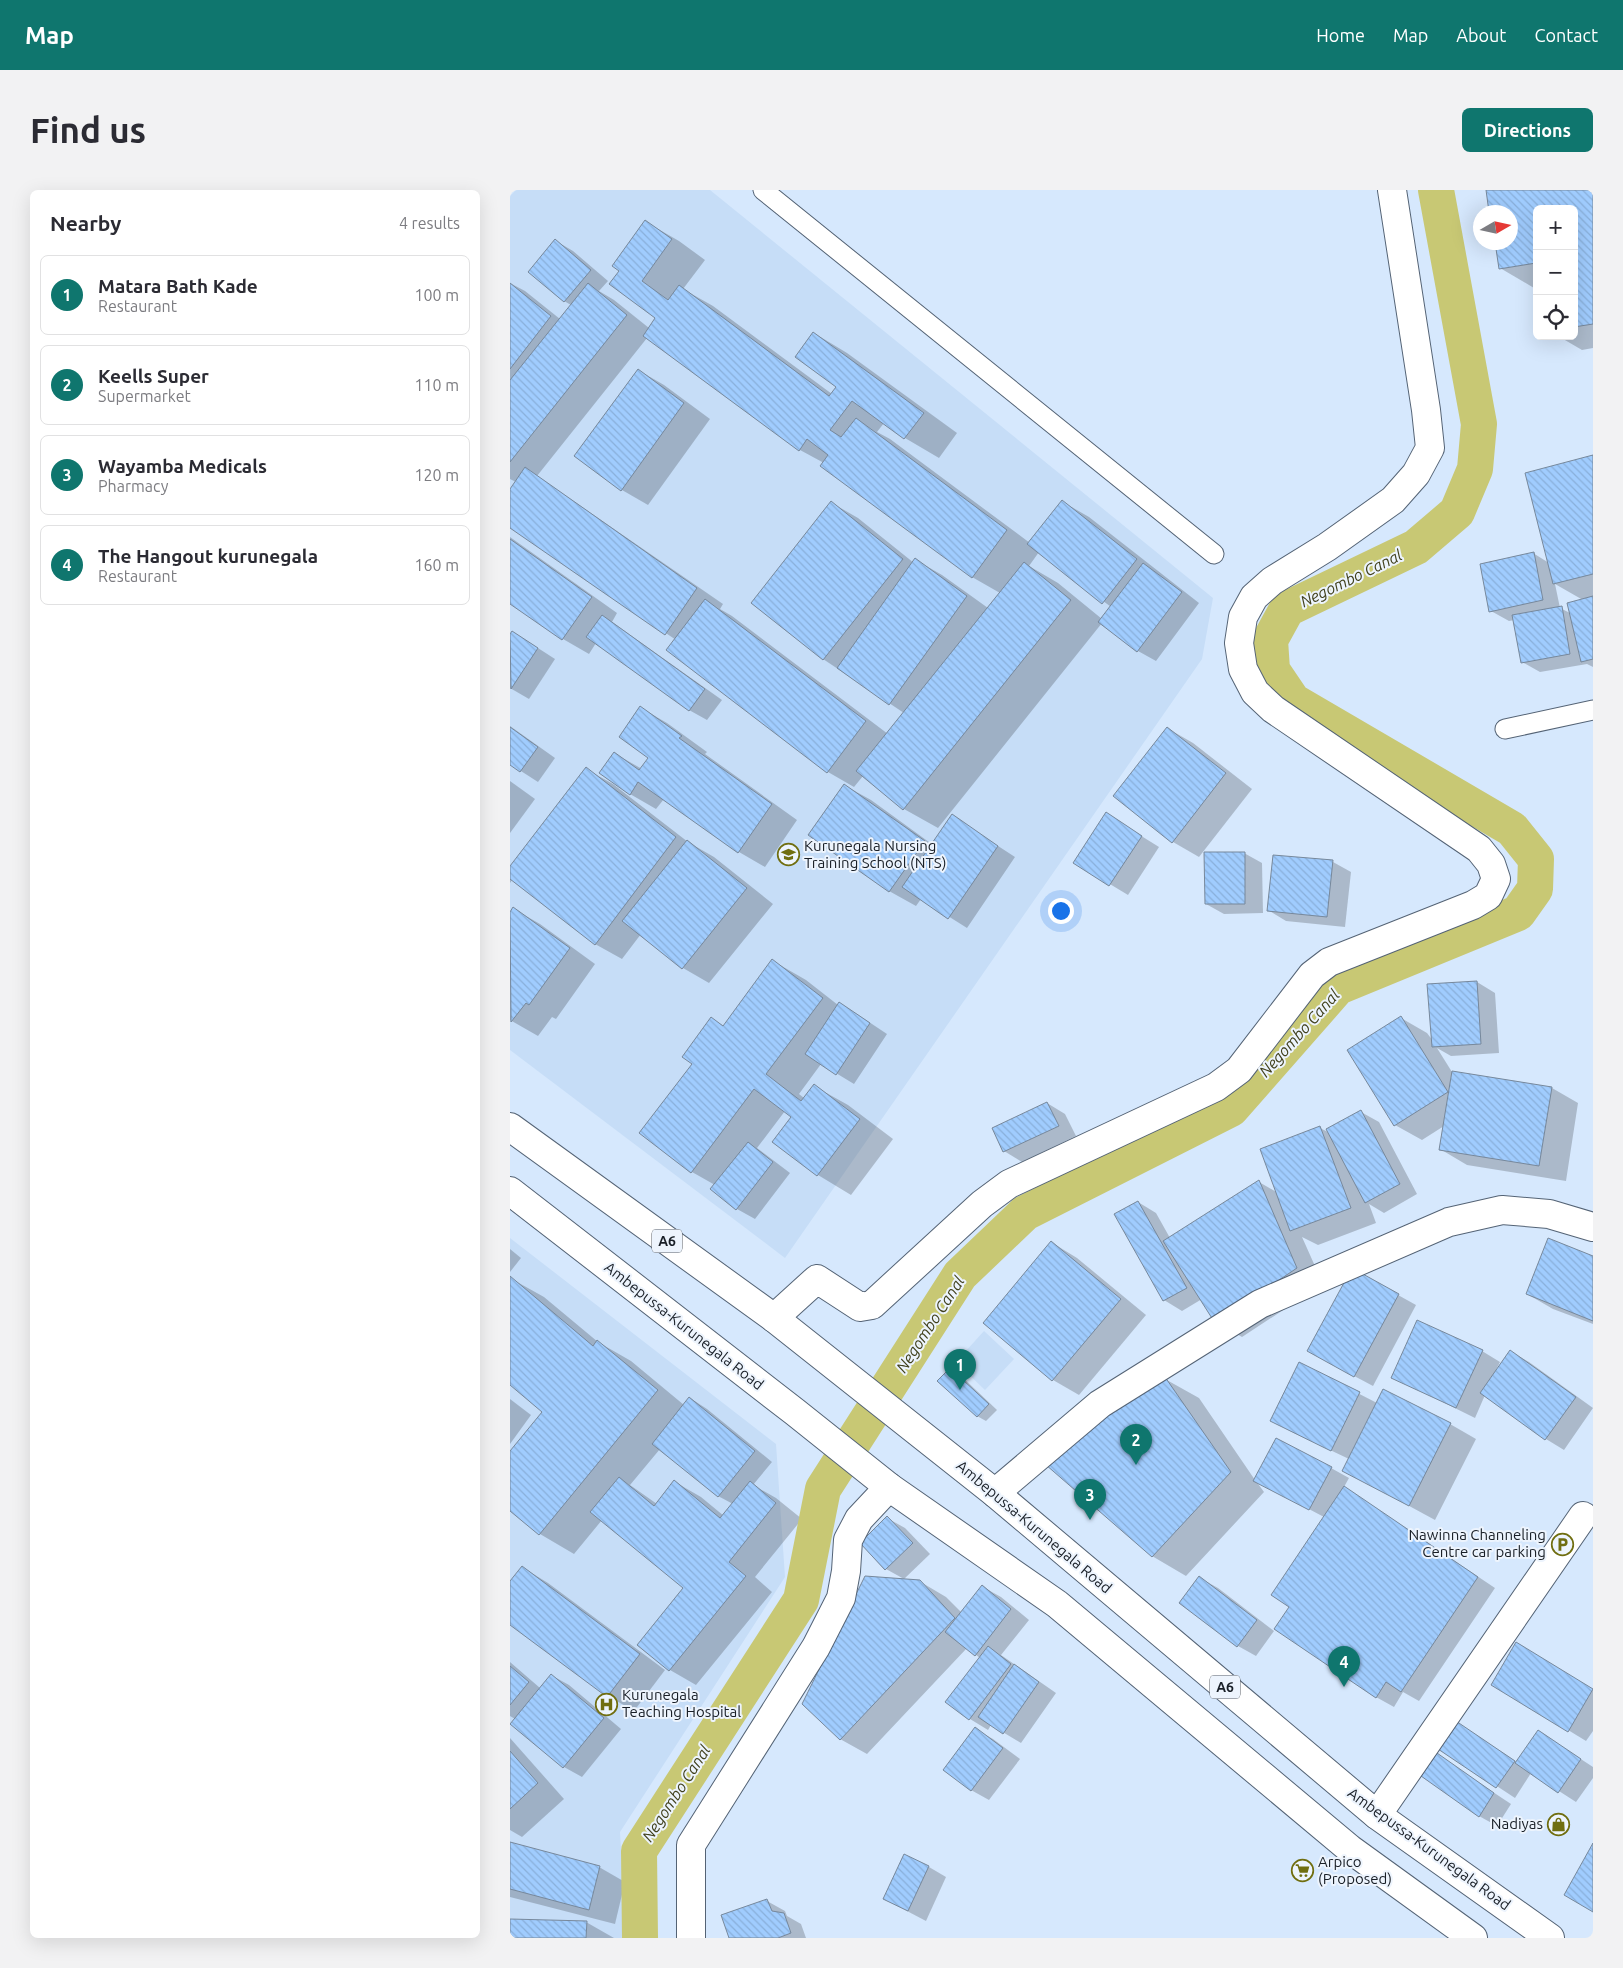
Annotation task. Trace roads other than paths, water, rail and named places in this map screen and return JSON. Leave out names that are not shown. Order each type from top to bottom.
[{"type":"main road","points":[[774,1318],[817,1279],[860,1307],[872,1305],[982,1204],[1009,1184],[1216,1087],[1240,1070],[1312,975],[1329,962],[1473,905],[1488,896],[1496,879],[1492,864],[1479,849],[1272,709],[1255,692],[1243,669],[1239,643],[1243,617],[1254,597],[1272,581],[1327,547],[1393,500],[1416,474],[1430,448],[1426,410],[1392,190]]},
{"type":"main road","name":"Ambepussa-Kurunegala Road","points":[[510,1127],[774,1318],[995,1492],[1377,1815],[1550,1938]]},
{"type":"main road","name":"Ambepussa-Kurunegala Road","points":[[510,1191],[889,1487],[1057,1604],[1350,1849],[1472,1938]]},
{"type":"main road","points":[[995,1492],[1100,1404],[1260,1304],[1449,1222],[1502,1210],[1549,1214],[1593,1227]]},
{"type":"main road","points":[[691,1938],[691,1845],[816,1647],[841,1598],[846,1571],[848,1540],[859,1519],[889,1487]]},
{"type":"main road","points":[[1377,1815],[1583,1516]]},
{"type":"lane","points":[[763,190],[1214,554]]},
{"type":"lane","points":[[1505,729],[1593,710]]},
{"type":"waterway","name":"Negombo Canal","points":[[640,1938],[639,1851],[801,1600],[823,1489],[960,1275],[1025,1213],[1231,1109],[1338,987],[1518,913],[1535,889],[1536,859],[1512,829],[1293,701],[1272,670],[1270,640],[1287,609],[1416,547],[1457,512],[1475,469],[1479,424],[1436,190]]},
{"type":"place","name":"Kurunegala Nursing Training School (NTS)","points":[[788,855]]},
{"type":"place","name":"Matara Bath Kade","points":[[960,1390]]},
{"type":"place","name":"Keells Super","points":[[1136,1465]]},
{"type":"place","name":"Wayamba Medicals","points":[[1090,1520]]},
{"type":"place","name":"Nawinna Channeling Centre car parking","points":[[1562,1544]]},
{"type":"place","name":"The Hangout kurunegala","points":[[1344,1687]]},
{"type":"place","name":"Kurunegala Teaching Hospital","points":[[606,1704]]},
{"type":"place","name":"Nadiyas","points":[[1559,1824]]},
{"type":"place","name":"Arpico (Proposed)","points":[[1302,1871]]}]
